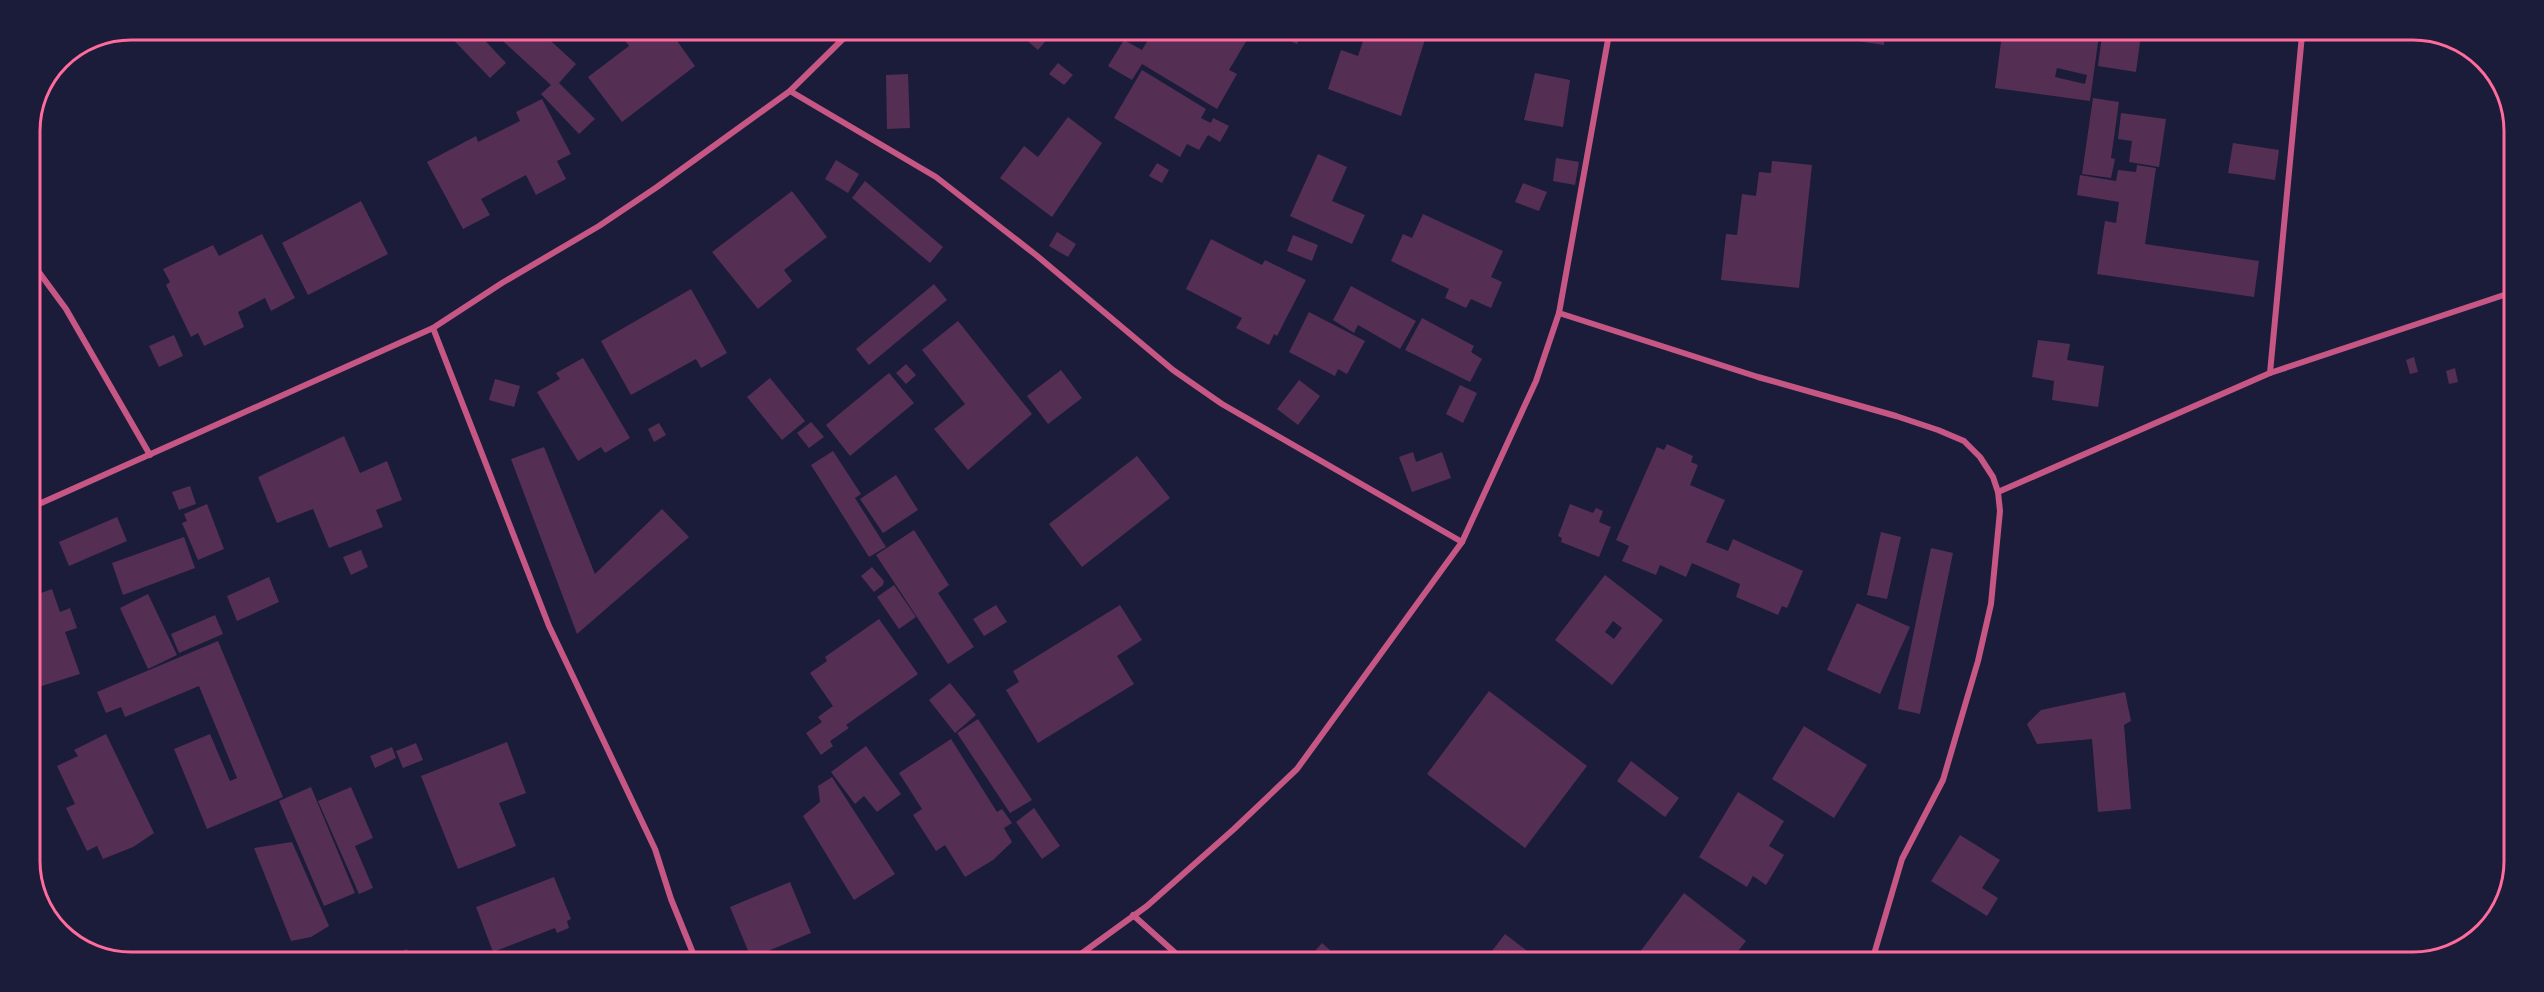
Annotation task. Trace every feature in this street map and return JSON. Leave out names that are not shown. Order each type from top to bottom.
[{"type":"street","points":[[41,503],[434,328],[502,283],[599,226],[647,194],[790,91],[842,40]]},
{"type":"street","points":[[1083,952],[1133,915],[1234,830],[1297,769],[1462,542],[1536,381],[1559,313],[1608,40]]},
{"type":"street","points":[[2270,372],[2302,40]]},
{"type":"street","points":[[790,91],[936,177],[1036,255],[1173,370],[1222,404],[1462,542]]},
{"type":"street","points":[[41,275],[66,309],[150,454]]},
{"type":"street","points":[[1998,492],[2270,372],[2503,295]]},
{"type":"street","points":[[1559,313],[1758,377],[1896,416],[1964,441],[1980,457],[1993,477],[1998,492],[2000,511],[1991,604],[1978,661],[1943,780],[1902,859],[1875,952]]},
{"type":"street","points":[[434,328],[549,626],[654,849],[671,899],[693,952]]},
{"type":"street","points":[[1133,915],[1174,952]]},
{"type":"building","points":[[454,40],[484,40],[506,63],[490,78]]},
{"type":"building","points":[[502,40],[550,40],[576,64],[559,83],[595,119],[579,134],[541,94],[551,85]]},
{"type":"building","points":[[624,40],[676,40],[695,66],[622,122],[588,77],[629,46]]},
{"type":"building","points":[[1026,40],[1046,40],[1038,50]]},
{"type":"building","points":[[1124,40],[1142,50],[1148,40],[1247,40],[1229,70],[1237,74],[1217,109],[1142,64],[1132,80],[1108,66]]},
{"type":"building","points":[[1363,40],[1425,40],[1401,116],[1328,89],[1341,50],[1358,56]]},
{"type":"building","points":[[1850,40],[1884,40],[1884,45]]},
{"type":"building","points":[[2001,40],[2098,40],[2090,101],[1995,88]],"holes":[[[2057,68],[2087,75],[2085,84],[2055,77]]]},
{"type":"building","points":[[2101,40],[2140,40],[2136,72],[2098,66]]},
{"type":"building","points":[[1058,63],[1073,75],[1064,85],[1049,74]]},
{"type":"building","points":[[1142,70],[1206,109],[1201,118],[1211,123],[1213,118],[1229,126],[1220,142],[1208,135],[1199,150],[1187,144],[1180,157],[1114,118]]},
{"type":"building","points":[[1535,73],[1570,80],[1563,127],[1524,120]]},
{"type":"building","points":[[908,74],[910,128],[887,129],[886,75]]},
{"type":"building","points":[[2093,98],[2119,102],[2111,158],[2115,159],[2111,178],[2082,174]]},
{"type":"building","points":[[542,99],[571,154],[557,161],[566,179],[536,195],[526,175],[481,199],[490,215],[463,229],[427,162],[476,136],[478,142],[520,121],[516,112]]},
{"type":"building","points":[[2121,113],[2166,119],[2159,167],[2129,162],[2132,141],[2118,139]]},
{"type":"building","points":[[1068,117],[1102,143],[1052,217],[1000,178],[1024,146],[1038,157]]},
{"type":"building","points":[[2233,143],[2279,150],[2275,180],[2228,173]]},
{"type":"building","points":[[1318,154],[1347,167],[1332,201],[1365,215],[1352,244],[1290,216]]},
{"type":"building","points":[[1556,158],[1579,162],[1575,185],[1553,181]]},
{"type":"building","points":[[836,160],[859,174],[848,193],[825,179]]},
{"type":"building","points":[[1772,161],[1812,165],[1799,288],[1721,280],[1726,234],[1737,235],[1742,194],[1756,196],[1759,172],[1771,173]]},
{"type":"building","points":[[1157,163],[1169,170],[1162,183],[1149,176]]},
{"type":"building","points":[[2137,165],[2156,168],[2145,244],[2259,261],[2254,297],[2097,274],[2105,221],[2116,223],[2119,202],[2077,195],[2080,175],[2116,181],[2118,170],[2136,172]]},
{"type":"building","points":[[865,181],[943,247],[930,263],[852,198]]},
{"type":"building","points":[[1523,183],[1547,192],[1539,211],[1515,202]]},
{"type":"building","points":[[792,191],[827,237],[784,270],[792,281],[758,309],[712,252]]},
{"type":"building","points":[[361,201],[388,254],[308,295],[282,243]]},
{"type":"building","points":[[1423,214],[1503,251],[1491,277],[1502,282],[1491,308],[1471,299],[1466,308],[1445,298],[1449,289],[1391,261],[1403,234],[1412,238]]},
{"type":"building","points":[[1057,232],[1076,244],[1068,257],[1049,246]]},
{"type":"building","points":[[262,234],[295,298],[271,311],[265,298],[238,312],[244,327],[204,346],[198,333],[191,337],[166,285],[170,282],[163,269],[213,245],[219,256]]},
{"type":"building","points":[[1293,235],[1318,245],[1312,261],[1287,251]]},
{"type":"building","points":[[1211,239],[1262,265],[1265,260],[1306,280],[1277,336],[1274,334],[1269,345],[1236,328],[1242,318],[1186,289]]},
{"type":"building","points":[[934,284],[947,300],[869,365],[856,349]]},
{"type":"building","points":[[1351,286],[1416,321],[1400,349],[1358,325],[1354,333],[1333,320]]},
{"type":"building","points":[[691,289],[727,353],[701,368],[696,359],[631,395],[601,341]]},
{"type":"building","points":[[1309,312],[1365,341],[1347,374],[1338,369],[1335,376],[1289,352]]},
{"type":"building","points":[[1422,318],[1474,346],[1471,352],[1482,359],[1470,382],[1405,350]]},
{"type":"building","points":[[958,321],[1032,414],[968,470],[934,429],[965,404],[922,350]]},
{"type":"building","points":[[174,335],[183,356],[159,367],[149,346]]},
{"type":"building","points":[[2038,340],[2070,344],[2067,360],[2104,366],[2098,407],[2052,400],[2054,381],[2032,377]]},
{"type":"building","points":[[2414,357],[2418,372],[2410,374],[2406,360]]},
{"type":"building","points":[[583,358],[630,438],[605,453],[601,447],[578,461],[537,392],[560,379],[556,373]]},
{"type":"building","points":[[906,364],[916,375],[906,384],[896,373]]},
{"type":"building","points":[[2455,368],[2458,382],[2449,384],[2446,371]]},
{"type":"building","points":[[1061,370],[1082,398],[1048,424],[1027,396]]},
{"type":"building","points":[[889,373],[914,403],[850,456],[826,425]]},
{"type":"building","points":[[770,378],[805,421],[782,440],[747,397]]},
{"type":"building","points":[[495,379],[520,386],[514,407],[489,400]]},
{"type":"building","points":[[1299,380],[1320,396],[1298,425],[1277,409]]},
{"type":"building","points":[[1460,385],[1477,393],[1463,423],[1446,414]]},
{"type":"building","points":[[811,422],[824,437],[809,448],[797,433]]},
{"type":"building","points":[[659,423],[666,435],[654,442],[648,429]]},
{"type":"building","points":[[344,436],[360,473],[387,461],[402,500],[376,510],[383,527],[329,548],[313,509],[277,523],[258,477]]},
{"type":"building","points":[[1667,444],[1693,456],[1691,462],[1698,465],[1690,485],[1725,500],[1706,542],[1728,551],[1733,539],[1803,571],[1787,608],[1782,606],[1778,615],[1736,597],[1740,584],[1692,563],[1686,577],[1660,565],[1656,575],[1622,561],[1629,546],[1616,540],[1657,447],[1664,450]]},
{"type":"building","points":[[544,447],[595,574],[662,509],[689,537],[577,634],[511,459]]},
{"type":"building","points":[[833,451],[861,494],[855,498],[886,547],[869,557],[811,465]]},
{"type":"building","points":[[1413,452],[1416,462],[1442,452],[1451,478],[1412,492],[1399,457]]},
{"type":"building","points":[[1137,456],[1170,498],[1082,567],[1049,524]]},
{"type":"building","points":[[896,475],[918,510],[883,533],[860,499]]},
{"type":"building","points":[[190,486],[196,504],[179,510],[172,492]]},
{"type":"building","points":[[207,504],[224,549],[198,560],[182,523],[187,521],[184,514]]},
{"type":"building","points":[[1570,504],[1593,513],[1596,508],[1603,511],[1599,522],[1611,527],[1599,557],[1561,542],[1562,538],[1558,536]]},
{"type":"building","points":[[117,517],[127,541],[69,566],[59,542]]},
{"type":"building","points":[[914,530],[949,585],[938,593],[974,647],[948,664],[876,555]]},
{"type":"building","points":[[1881,532],[1901,537],[1887,599],[1867,595]]},
{"type":"building","points":[[184,537],[195,568],[123,595],[112,563]]},
{"type":"building","points":[[1931,548],[1953,553],[1920,714],[1898,709]]},
{"type":"building","points":[[361,550],[368,567],[351,575],[343,557]]},
{"type":"building","points":[[872,567],[884,581],[883,585],[874,592],[861,576]]},
{"type":"building","points":[[1605,575],[1663,620],[1612,685],[1555,640]],"holes":[[[1613,621],[1622,628],[1614,639],[1605,632]]]},
{"type":"building","points":[[269,577],[279,602],[237,621],[227,596]]},
{"type":"building","points":[[894,585],[916,617],[899,629],[877,597]]},
{"type":"building","points":[[52,589],[60,612],[70,608],[77,628],[65,632],[80,674],[41,686],[41,593]]},
{"type":"building","points":[[148,594],[177,655],[148,669],[120,608]]},
{"type":"building","points":[[1857,603],[1910,627],[1880,694],[1827,670]]},
{"type":"building","points":[[996,605],[1007,622],[984,636],[973,619]]},
{"type":"building","points":[[1120,605],[1142,640],[1117,656],[1134,684],[1038,743],[1006,690],[1019,682],[1013,671]]},
{"type":"building","points":[[215,615],[223,634],[179,653],[171,634]]},
{"type":"building","points":[[879,619],[918,674],[846,725],[849,728],[830,741],[833,746],[821,755],[806,733],[822,722],[818,717],[833,706],[810,673],[827,661],[825,657]]},
{"type":"building","points":[[218,641],[283,797],[207,829],[174,749],[210,734],[230,781],[237,778],[199,686],[125,717],[121,707],[106,713],[97,692]]},
{"type":"building","points":[[950,683],[976,715],[955,733],[929,700]]},
{"type":"building","points":[[1489,691],[1587,766],[1525,848],[1427,774]]},
{"type":"building","points":[[2125,692],[2131,721],[2124,725],[2131,809],[2098,812],[2092,739],[2037,744],[2027,724],[2041,710]]},
{"type":"building","points":[[978,719],[1032,800],[1010,813],[957,733]]},
{"type":"building","points":[[1804,726],[1867,765],[1834,818],[1772,779]]},
{"type":"building","points":[[106,734],[154,833],[133,847],[103,859],[97,846],[87,851],[66,808],[75,804],[57,766],[78,756],[74,750]]},
{"type":"building","points":[[951,739],[997,812],[1002,809],[1012,823],[1004,828],[1012,842],[993,860],[965,877],[945,845],[936,851],[913,815],[922,809],[899,773]]},
{"type":"building","points":[[507,742],[526,793],[499,803],[516,846],[458,869],[421,776]]},
{"type":"building","points":[[416,743],[423,760],[403,768],[396,751]]},
{"type":"building","points":[[866,746],[901,794],[877,812],[864,796],[855,804],[831,772]]},
{"type":"building","points":[[392,747],[396,758],[375,768],[370,756]]},
{"type":"building","points":[[1631,761],[1679,798],[1665,817],[1617,781]]},
{"type":"building","points":[[832,777],[895,874],[854,900],[803,816],[820,802],[818,786]]},
{"type":"building","points":[[311,787],[355,893],[324,906],[279,801]]},
{"type":"building","points":[[351,787],[373,838],[355,846],[373,888],[359,894],[318,801]]},
{"type":"building","points":[[1738,792],[1784,821],[1769,846],[1784,855],[1766,885],[1753,876],[1747,887],[1699,857]]},
{"type":"building","points":[[1034,808],[1060,846],[1042,859],[1016,822]]},
{"type":"building","points":[[1960,835],[2000,860],[1982,888],[1998,898],[1987,916],[1931,881]]},
{"type":"building","points":[[292,842],[329,926],[311,937],[291,941],[254,848]]},
{"type":"building","points":[[554,877],[571,919],[567,921],[569,928],[557,933],[555,928],[493,952],[476,907]]},
{"type":"building","points":[[790,882],[811,933],[765,952],[749,952],[730,907]]},
{"type":"building","points":[[1684,893],[1746,941],[1737,952],[1640,952]]},
{"type":"building","points":[[1505,934],[1529,952],[1491,952]]},
{"type":"building","points":[[1322,943],[1332,952],[1314,952]]}]
